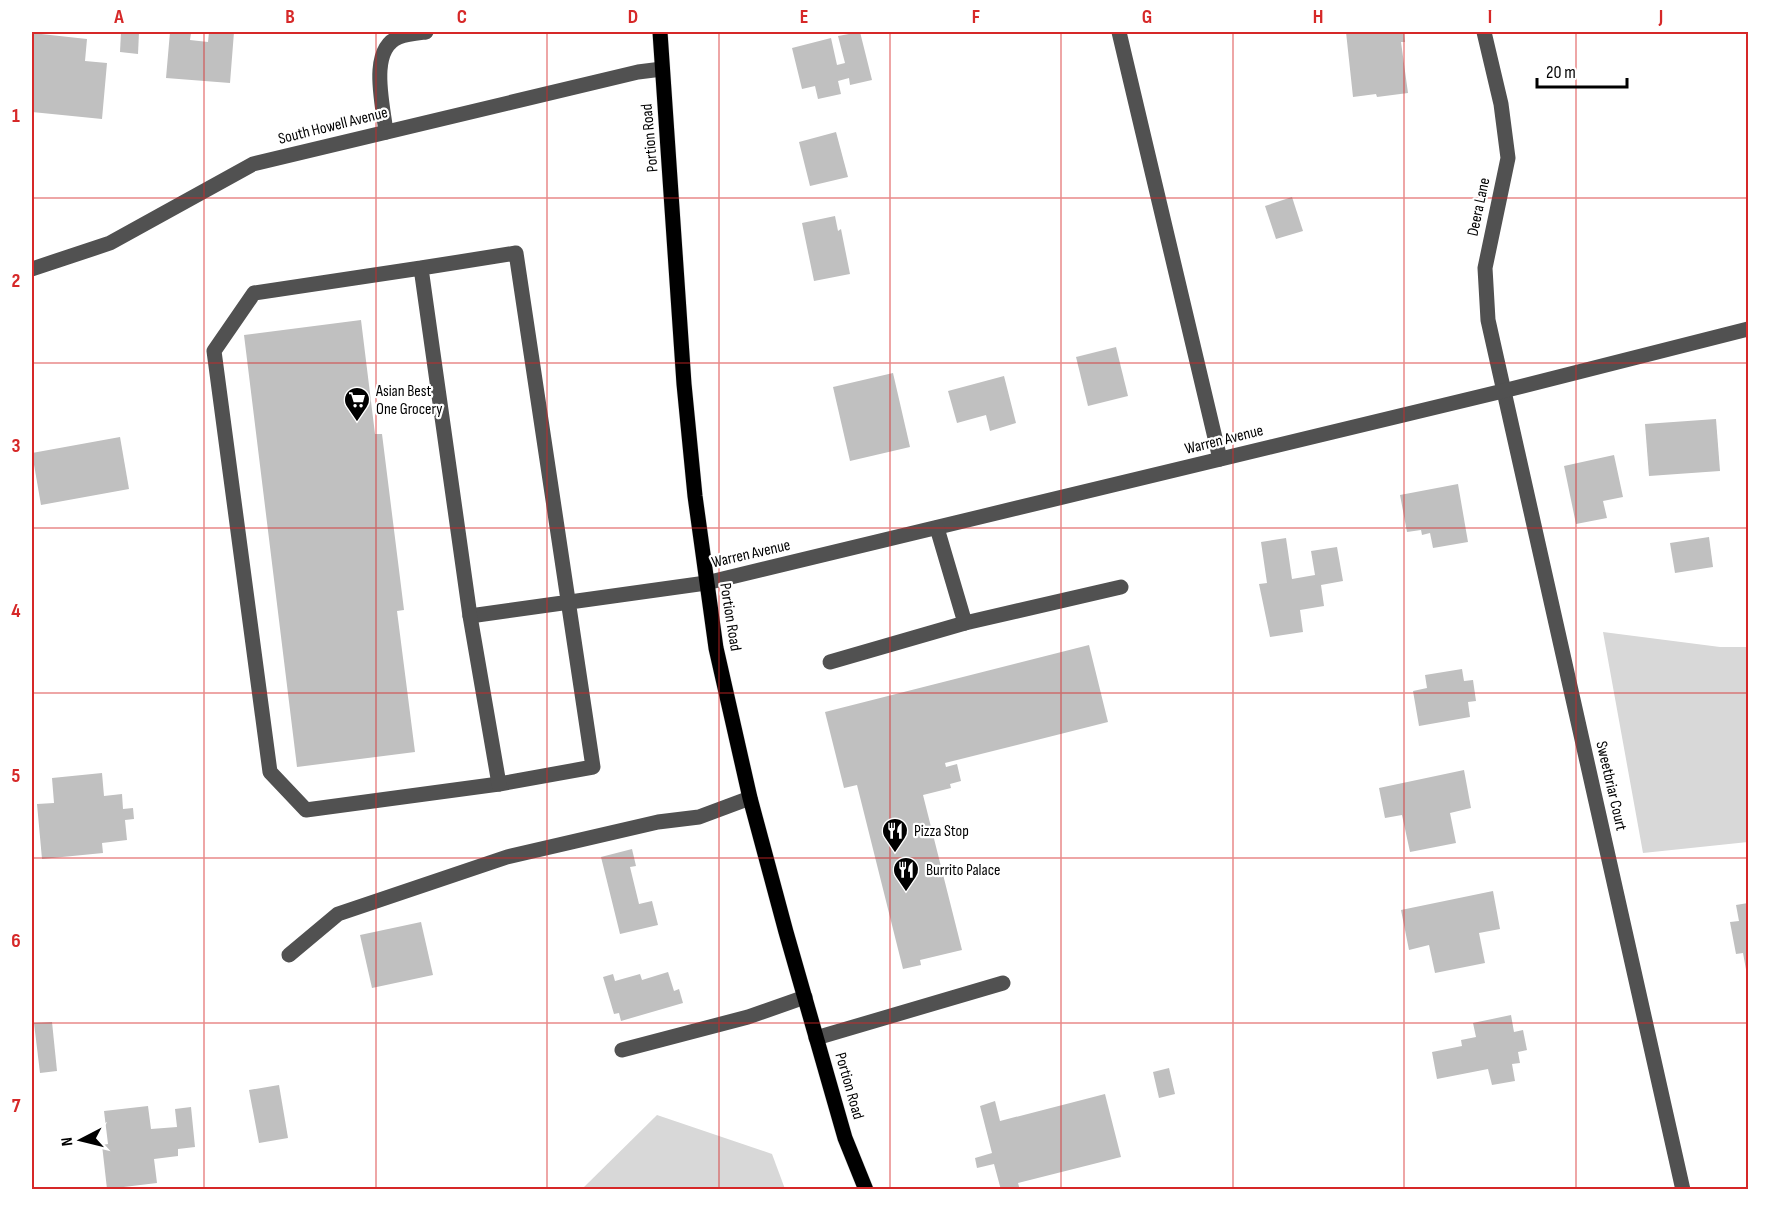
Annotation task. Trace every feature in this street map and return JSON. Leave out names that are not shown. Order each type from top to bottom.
[{"type":"main road","name":"Portion Road","points":[[660,32],[684,384],[706,583],[716,648],[750,798],[816,1038],[845,1138],[867,1190]]},
{"type":"street","points":[[386,132],[379,59],[385,47],[398,37],[426,32]]},
{"type":"street","points":[[1119,32],[1220,459]]},
{"type":"street","name":"Deera Lane","points":[[1484,32],[1501,104],[1508,158],[1485,268],[1488,320],[1503,391]]},
{"type":"street","name":"South Howell Avenue","points":[[32,269],[110,243],[253,164],[638,72],[662,69]]},
{"type":"street","points":[[516,253],[569,602],[593,767],[499,784],[306,810],[270,771],[214,351],[254,293],[516,253]]},
{"type":"street","points":[[421,268],[470,616],[499,784]]},
{"type":"street","name":"Warren Avenue","points":[[470,616],[706,583],[1503,391],[1749,328]]},
{"type":"street","name":"Sweetbriar Court","points":[[1503,391],[1683,1190]]},
{"type":"street","points":[[937,528],[965,623]]},
{"type":"street","points":[[830,662],[965,623],[1121,587]]},
{"type":"street","points":[[289,955],[338,914],[507,857],[658,822],[699,817],[750,798]]},
{"type":"street","points":[[816,1038],[1003,983]]},
{"type":"street","points":[[622,1050],[748,1017],[805,997]]},
{"type":"shaded area","points":[[1603,632],[1720,647],[1748,647],[1748,842],[1643,853]]},
{"type":"shaded area","points":[[657,1115],[772,1154],[785,1189],[582,1189]]},
{"type":"building","points":[[121,32],[139,32],[138,54],[120,52]]},
{"type":"building","points":[[170,32],[191,33],[190,40],[208,42],[209,32],[234,32],[230,83],[166,78]]},
{"type":"building","points":[[860,32],[872,80],[850,85],[849,78],[838,81],[841,94],[818,99],[815,86],[802,89],[792,48],[831,38],[837,65],[845,63],[838,36]]},
{"type":"building","points":[[1346,32],[1404,32],[1405,42],[1401,42],[1408,93],[1353,97]]},
{"type":"building","points":[[32,33],[87,39],[85,61],[107,63],[102,119],[32,112]]},
{"type":"building","points":[[836,132],[848,177],[810,186],[799,142]]},
{"type":"building","points":[[1292,197],[1303,231],[1276,239],[1265,206]]},
{"type":"building","points":[[835,216],[838,231],[841,229],[850,274],[814,281],[802,223]]},
{"type":"building","points":[[361,320],[375,434],[382,434],[404,610],[397,611],[415,752],[297,767],[244,335]]},
{"type":"building","points":[[1116,347],[1128,396],[1088,406],[1076,357]]},
{"type":"building","points":[[893,373],[910,447],[850,461],[833,387]]},
{"type":"building","points":[[1004,376],[1016,423],[990,431],[986,415],[957,423],[948,391]]},
{"type":"building","points":[[1716,419],[1720,471],[1649,476],[1645,424]]},
{"type":"building","points":[[120,437],[129,489],[41,505],[32,453]]},
{"type":"building","points":[[1614,455],[1623,497],[1603,501],[1607,518],[1576,524],[1564,466]]},
{"type":"building","points":[[1458,484],[1468,542],[1433,548],[1430,533],[1422,535],[1421,530],[1407,532],[1400,495]]},
{"type":"building","points":[[1709,537],[1713,567],[1675,573],[1670,543]]},
{"type":"building","points":[[1286,538],[1292,579],[1315,575],[1311,551],[1337,547],[1343,581],[1321,585],[1324,606],[1300,610],[1303,632],[1270,637],[1259,584],[1267,583],[1261,542]]},
{"type":"building","points":[[1089,645],[1108,722],[945,763],[946,767],[957,764],[961,781],[950,784],[951,788],[923,795],[962,950],[920,960],[921,965],[903,969],[857,785],[844,788],[825,712]]},
{"type":"building","points":[[1462,669],[1464,681],[1473,680],[1476,701],[1468,702],[1470,717],[1419,726],[1413,691],[1427,688],[1425,675]]},
{"type":"building","points":[[1464,770],[1471,808],[1450,813],[1456,843],[1410,852],[1402,815],[1385,818],[1379,788]]},
{"type":"building","points":[[102,773],[104,796],[122,794],[123,809],[133,808],[134,819],[125,820],[127,840],[102,843],[103,853],[42,859],[37,804],[54,803],[52,778]]},
{"type":"building","points":[[632,849],[636,866],[630,867],[639,904],[652,901],[658,925],[620,934],[601,857]]},
{"type":"building","points":[[1493,891],[1500,929],[1479,933],[1485,963],[1435,973],[1429,945],[1409,950],[1401,910]]},
{"type":"building","points":[[1748,903],[1747,975],[1743,953],[1736,954],[1730,922],[1739,921],[1736,905]]},
{"type":"building","points":[[421,922],[433,975],[372,988],[360,935]]},
{"type":"building","points":[[668,972],[674,991],[679,989],[683,1003],[621,1021],[619,1013],[614,1014],[603,977],[613,974],[615,981],[640,974],[642,980]]},
{"type":"building","points":[[1511,1015],[1514,1032],[1523,1030],[1527,1050],[1518,1052],[1520,1063],[1512,1064],[1515,1081],[1492,1085],[1488,1069],[1437,1079],[1432,1052],[1462,1046],[1461,1040],[1476,1037],[1473,1023]]},
{"type":"building","points":[[52,1022],[57,1071],[40,1073],[34,1023]]},
{"type":"building","points":[[1169,1068],[1175,1094],[1159,1098],[1153,1072]]},
{"type":"building","points":[[279,1085],[288,1138],[259,1143],[249,1090]]},
{"type":"building","points":[[1105,1094],[1121,1157],[1018,1183],[1020,1190],[1001,1190],[994,1164],[977,1168],[975,1158],[992,1153],[980,1106],[995,1101],[1000,1121]]},
{"type":"building","points":[[148,1106],[151,1129],[177,1127],[175,1109],[191,1107],[195,1147],[178,1149],[178,1156],[154,1159],[157,1183],[107,1189],[102,1145],[108,1144],[104,1111]]},
{"type":"place","name":"Asian Best One Grocery","points":[[357,423]]},
{"type":"place","name":"Pizza Stop","points":[[895,854]]},
{"type":"place","name":"Burrito Palace","points":[[906,893]]}]
